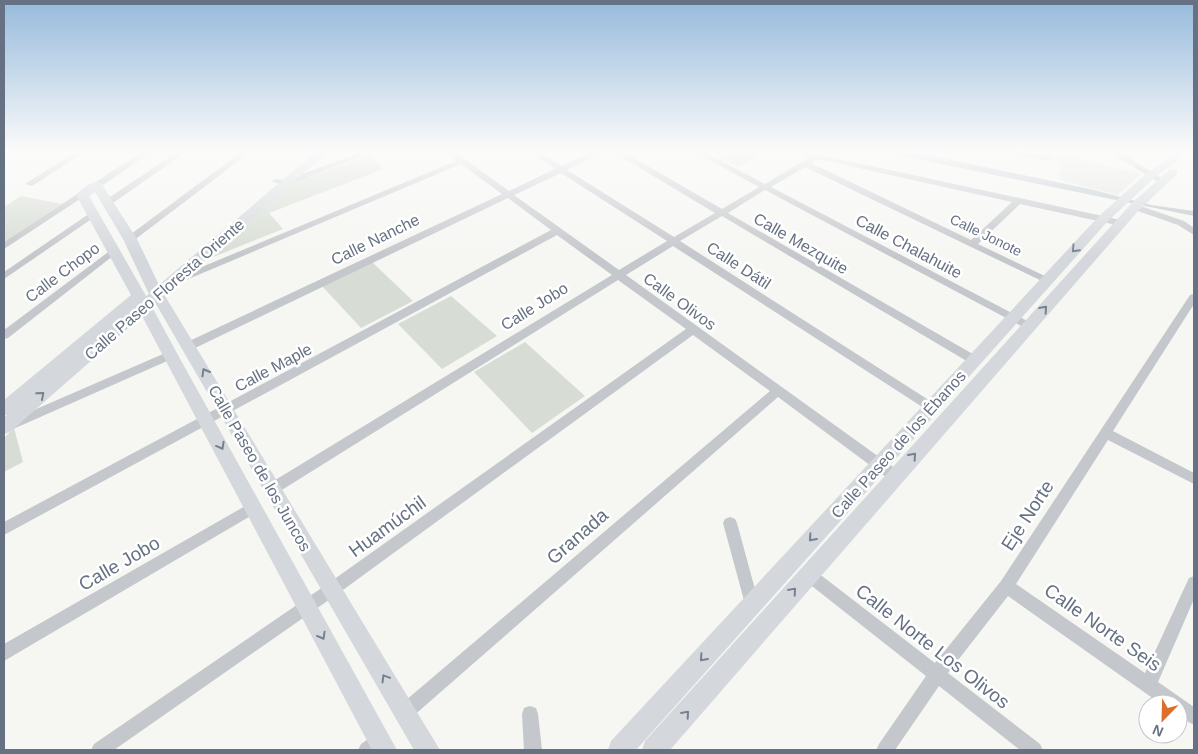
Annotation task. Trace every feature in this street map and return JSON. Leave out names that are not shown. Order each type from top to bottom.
[{"type":"main road","points":[[82,195],[97,185]]},
{"type":"main road","name":"Calle Paseo de los Juncos","points":[[97,185],[130,239],[153,292],[170,355],[254,507],[377,747]]},
{"type":"main road","name":"Calle Paseo Floresta Oriente","points":[[4,427],[153,292],[277,185]]},
{"type":"main road","name":"Calle Paseo Floresta Oriente","points":[[4,410],[153,292],[277,185]]},
{"type":"main road","name":"Calle Paseo de los Ébanos","points":[[620,750],[1046,280],[1112,221],[1148,185]]},
{"type":"main road","name":"Calle Paseo de los Juncos","points":[[82,195],[115,250],[153,292],[189,346],[331,590],[428,750]]},
{"type":"main road","name":"Calle Paseo de los Ébanos","points":[[654,750],[1029,326],[1112,221]]},
{"type":"main road","points":[[731,628],[747,644]]},
{"type":"street","points":[[107,203],[133,185]]},
{"type":"street","points":[[130,239],[202,185]]},
{"type":"street","points":[[153,292],[405,185]]},
{"type":"street","name":"Calle Olivos","points":[[495,185],[895,476]]},
{"type":"street","name":"Calle Nanche","points":[[189,346],[526,185]]},
{"type":"street","name":"Calle Dátil","points":[[586,185],[931,407]]},
{"type":"street","name":"Calle Mezquite","points":[[672,185],[974,360]]},
{"type":"street","name":"Calle Chalahuite","points":[[763,185],[1029,326]]},
{"type":"street","name":"Calle Jobo","points":[[272,488],[618,275],[769,185]]},
{"type":"street","name":"Calle Jonote","points":[[850,185],[1046,280]]},
{"type":"street","points":[[945,185],[1112,221]]},
{"type":"street","points":[[4,246],[82,195]]},
{"type":"street","points":[[973,244],[1018,201]]},
{"type":"street","points":[[1133,201],[1181,223],[1194,232]]},
{"type":"street","points":[[4,276],[93,214]]},
{"type":"street","name":"Calle Maple","points":[[4,529],[557,231]]},
{"type":"street","name":"Calle Chopo","points":[[4,335],[115,250]]},
{"type":"street","name":"Eje Norte","points":[[885,750],[938,674],[1006,586],[1193,304]]},
{"type":"street","name":"Huamúchil","points":[[100,750],[331,590],[694,330]]},
{"type":"street","points":[[4,427],[170,355]]},
{"type":"street","name":"Granada","points":[[405,712],[777,391]]},
{"type":"street","points":[[1106,433],[1194,480]]},
{"type":"street","name":"Calle Jobo","points":[[4,653],[254,507]]},
{"type":"street","points":[[730,523],[752,604]]},
{"type":"street","name":"Calle Norte Los Olivos","points":[[808,574],[1034,750]]},
{"type":"street","points":[[1148,685],[1190,606],[1194,583]]},
{"type":"street","name":"Calle Norte Seis","points":[[1006,586],[1161,694]]},
{"type":"street","points":[[530,714],[533,750]]},
{"type":"shaded area","points":[[288,185],[341,185],[269,213],[283,229],[198,263]]},
{"type":"shaded area","points":[[1044,185],[1072,185],[1151,205],[1194,211],[1194,216]]},
{"type":"shaded area","points":[[1079,185],[1129,185],[1118,195]]},
{"type":"shaded area","points":[[21,196],[62,204],[4,242],[4,207]]},
{"type":"shaded area","points":[[372,262],[413,301],[361,328],[322,286]]},
{"type":"shaded area","points":[[451,296],[497,336],[442,369],[398,324]]},
{"type":"shaded area","points":[[525,342],[585,396],[532,433],[474,372]]},
{"type":"shaded area","points":[[14,428],[23,462],[4,472],[4,438]]}]
